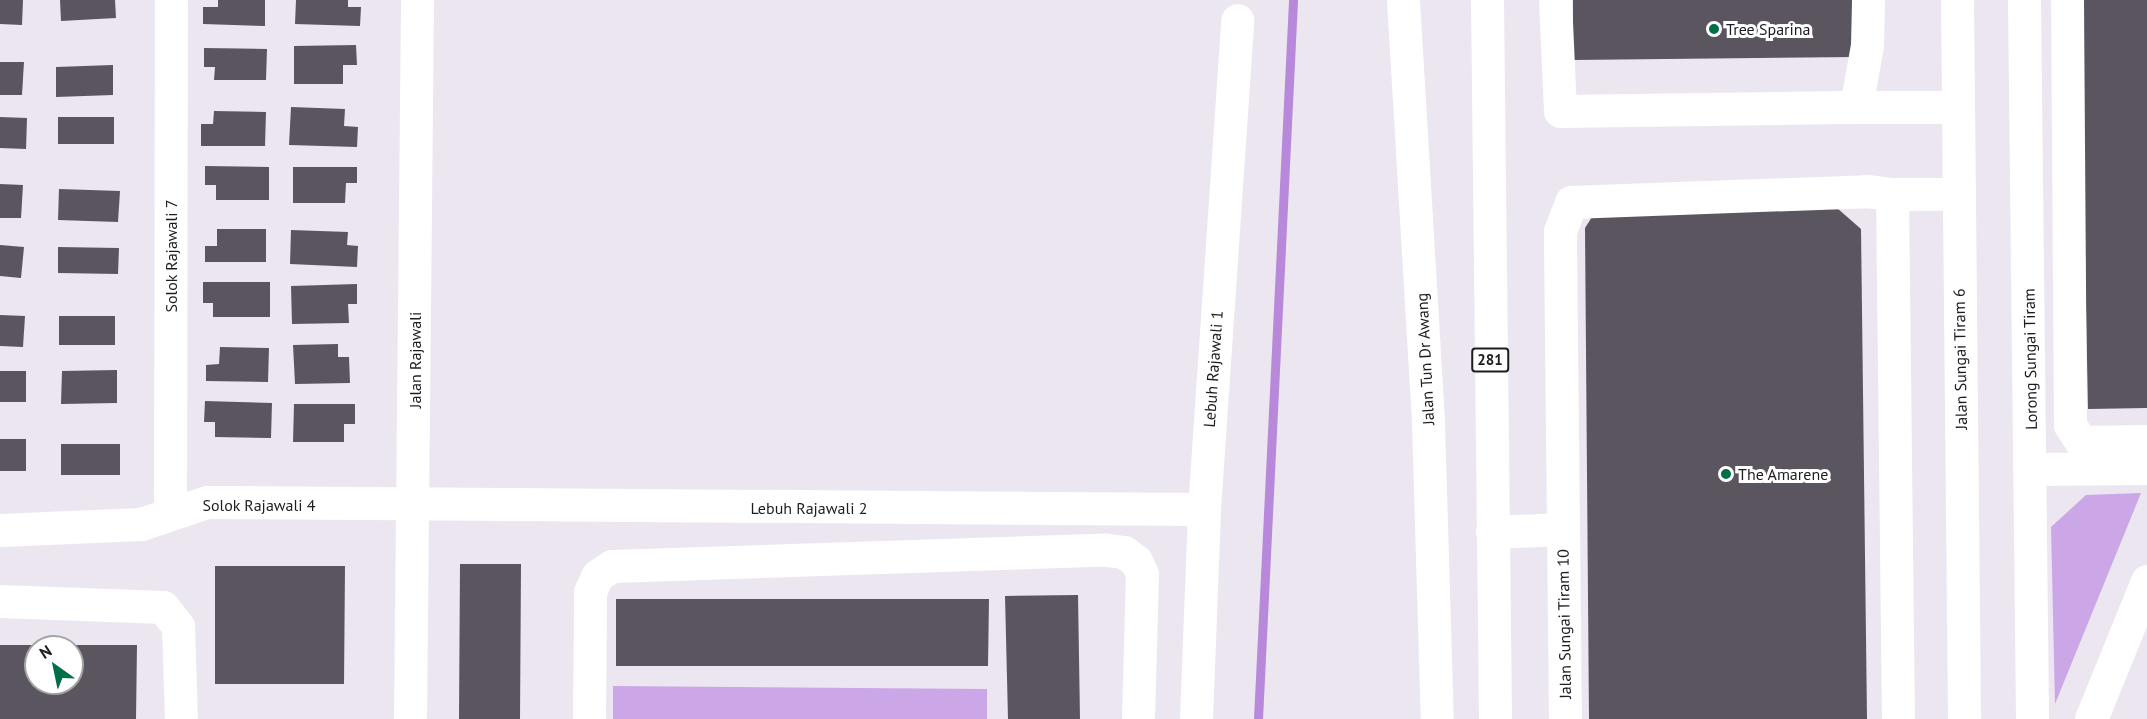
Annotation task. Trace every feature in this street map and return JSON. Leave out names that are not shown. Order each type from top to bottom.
[{"type":"street","name":"Solok Rajawali 7","points":[[170,511],[171,0]]},
{"type":"street","name":"Jalan Rajawali","points":[[410,719],[414,507],[417,0]]},
{"type":"street","name":"Jalan Tun Dr Awang","points":[[1403,0],[1428,423],[1437,719]]},
{"type":"street","name":"281","points":[[1487,0],[1495,719]]},
{"type":"street","points":[[1556,0],[1560,111],[1856,106],[1958,107]]},
{"type":"street","points":[[1856,106],[1868,45],[1868,0]]},
{"type":"street","name":"Jalan Sungai Tiram 6","points":[[1957,0],[1964,719]]},
{"type":"street","name":"Lorong Sungai Tiram","points":[[2024,0],[2032,719]]},
{"type":"street","points":[[2067,0],[2065,186],[2070,425],[2081,442],[2147,441]]},
{"type":"street","name":"Lebuh Rajawali 1","points":[[1196,719],[1204,509],[1236,20]]},
{"type":"street","points":[[2027,190],[2065,186]]},
{"type":"street","points":[[1898,719],[1892,194],[1959,194]]},
{"type":"street","name":"Jalan Sungai Tiram 10","points":[[1564,719],[1560,231],[1571,202],[1892,194]]},
{"type":"street","points":[[2031,469],[2147,468]]},
{"type":"street","name":"Solok Rajawali 4","points":[[0,530],[141,524],[170,511],[207,502],[414,507]]},
{"type":"street","name":"Lebuh Rajawali 2","points":[[414,507],[1204,509]]},
{"type":"street","points":[[1492,532],[1563,529]]},
{"type":"street","points":[[589,719],[590,592],[597,576],[612,566],[1107,550],[1136,561],[1143,592],[1138,719]]},
{"type":"street","points":[[2091,719],[2147,581]]},
{"type":"street","points":[[0,601],[163,607],[178,626],[181,719]]},
{"type":"shaded area","points":[[2141,493],[2055,704],[2051,527],[2086,495]]},
{"type":"shaded area","points":[[613,686],[987,689],[987,719],[613,719]]},
{"type":"building","points":[[0,0],[23,0],[22,25],[0,24]]},
{"type":"building","points":[[60,0],[115,0],[116,18],[61,21]]},
{"type":"building","points":[[218,0],[265,0],[265,26],[203,24],[203,7],[218,7]]},
{"type":"building","points":[[296,0],[348,0],[348,7],[361,7],[360,26],[295,24]]},
{"type":"building","name":"Tree Sparina","points":[[1573,0],[1855,0],[1855,57],[1573,60]]},
{"type":"building","points":[[2080,0],[2147,0],[2147,408],[2088,409]]},
{"type":"building","points":[[356,45],[357,65],[343,65],[343,84],[294,84],[294,46]]},
{"type":"building","points":[[204,48],[267,49],[266,80],[214,80],[215,67],[204,67]]},
{"type":"building","points":[[0,62],[24,62],[22,95],[0,95]]},
{"type":"building","points":[[113,65],[113,95],[56,97],[56,67]]},
{"type":"building","points":[[291,107],[345,109],[344,126],[358,127],[357,147],[289,145]]},
{"type":"building","points":[[214,111],[266,112],[265,146],[201,146],[201,124],[213,124]]},
{"type":"building","points":[[0,117],[27,118],[26,149],[0,148]]},
{"type":"building","points":[[58,117],[114,117],[114,144],[58,144]]},
{"type":"building","points":[[205,166],[269,167],[269,200],[216,200],[216,185],[205,185]]},
{"type":"building","points":[[293,167],[357,167],[357,183],[346,183],[345,203],[293,203]]},
{"type":"building","points":[[0,184],[23,185],[21,218],[0,218]]},
{"type":"building","points":[[59,189],[120,191],[118,222],[58,220]]},
{"type":"building","name":"The Amarene","points":[[1837,208],[1861,229],[1867,719],[1589,719],[1585,228],[1597,209]]},
{"type":"building","points":[[217,229],[266,229],[266,262],[205,262],[205,246],[217,246]]},
{"type":"building","points":[[291,230],[348,232],[347,245],[358,246],[357,267],[290,264]]},
{"type":"building","points":[[0,245],[24,247],[21,278],[0,276]]},
{"type":"building","points":[[58,247],[119,248],[118,274],[58,273]]},
{"type":"building","points":[[203,282],[270,282],[270,317],[213,317],[213,303],[203,303]]},
{"type":"building","points":[[357,284],[357,304],[348,304],[349,323],[292,324],[291,286]]},
{"type":"building","points":[[0,315],[25,316],[23,347],[0,346]]},
{"type":"building","points":[[59,316],[115,316],[115,345],[59,345]]},
{"type":"building","points":[[338,344],[338,357],[349,357],[350,383],[295,384],[293,345]]},
{"type":"building","points":[[220,347],[269,348],[268,382],[206,381],[206,365],[219,364]]},
{"type":"building","points":[[117,370],[117,403],[61,404],[62,371]]},
{"type":"building","points":[[0,371],[26,371],[26,402],[0,402]]},
{"type":"building","points":[[205,401],[272,403],[271,438],[215,437],[215,422],[204,422]]},
{"type":"building","points":[[294,404],[355,404],[355,424],[344,424],[344,442],[293,442]]},
{"type":"building","points":[[0,439],[26,439],[26,471],[0,471]]},
{"type":"building","points":[[61,444],[120,444],[120,475],[61,475]]},
{"type":"building","points":[[460,564],[521,564],[520,719],[459,719]]},
{"type":"building","points":[[215,566],[345,566],[344,684],[215,684]]},
{"type":"building","points":[[1078,595],[1080,719],[1008,719],[1005,596]]},
{"type":"building","points":[[616,599],[989,599],[988,666],[616,666]]},
{"type":"building","points":[[0,645],[24,645],[24,695],[84,695],[84,645],[137,645],[136,719],[0,719]]},
{"type":"waterway","points":[[1258,719],[1293,0]]},
{"type":"place","name":"Tree Sparina","points":[[1714,29]]},
{"type":"place","name":"The Amarene","points":[[1726,474]]}]
